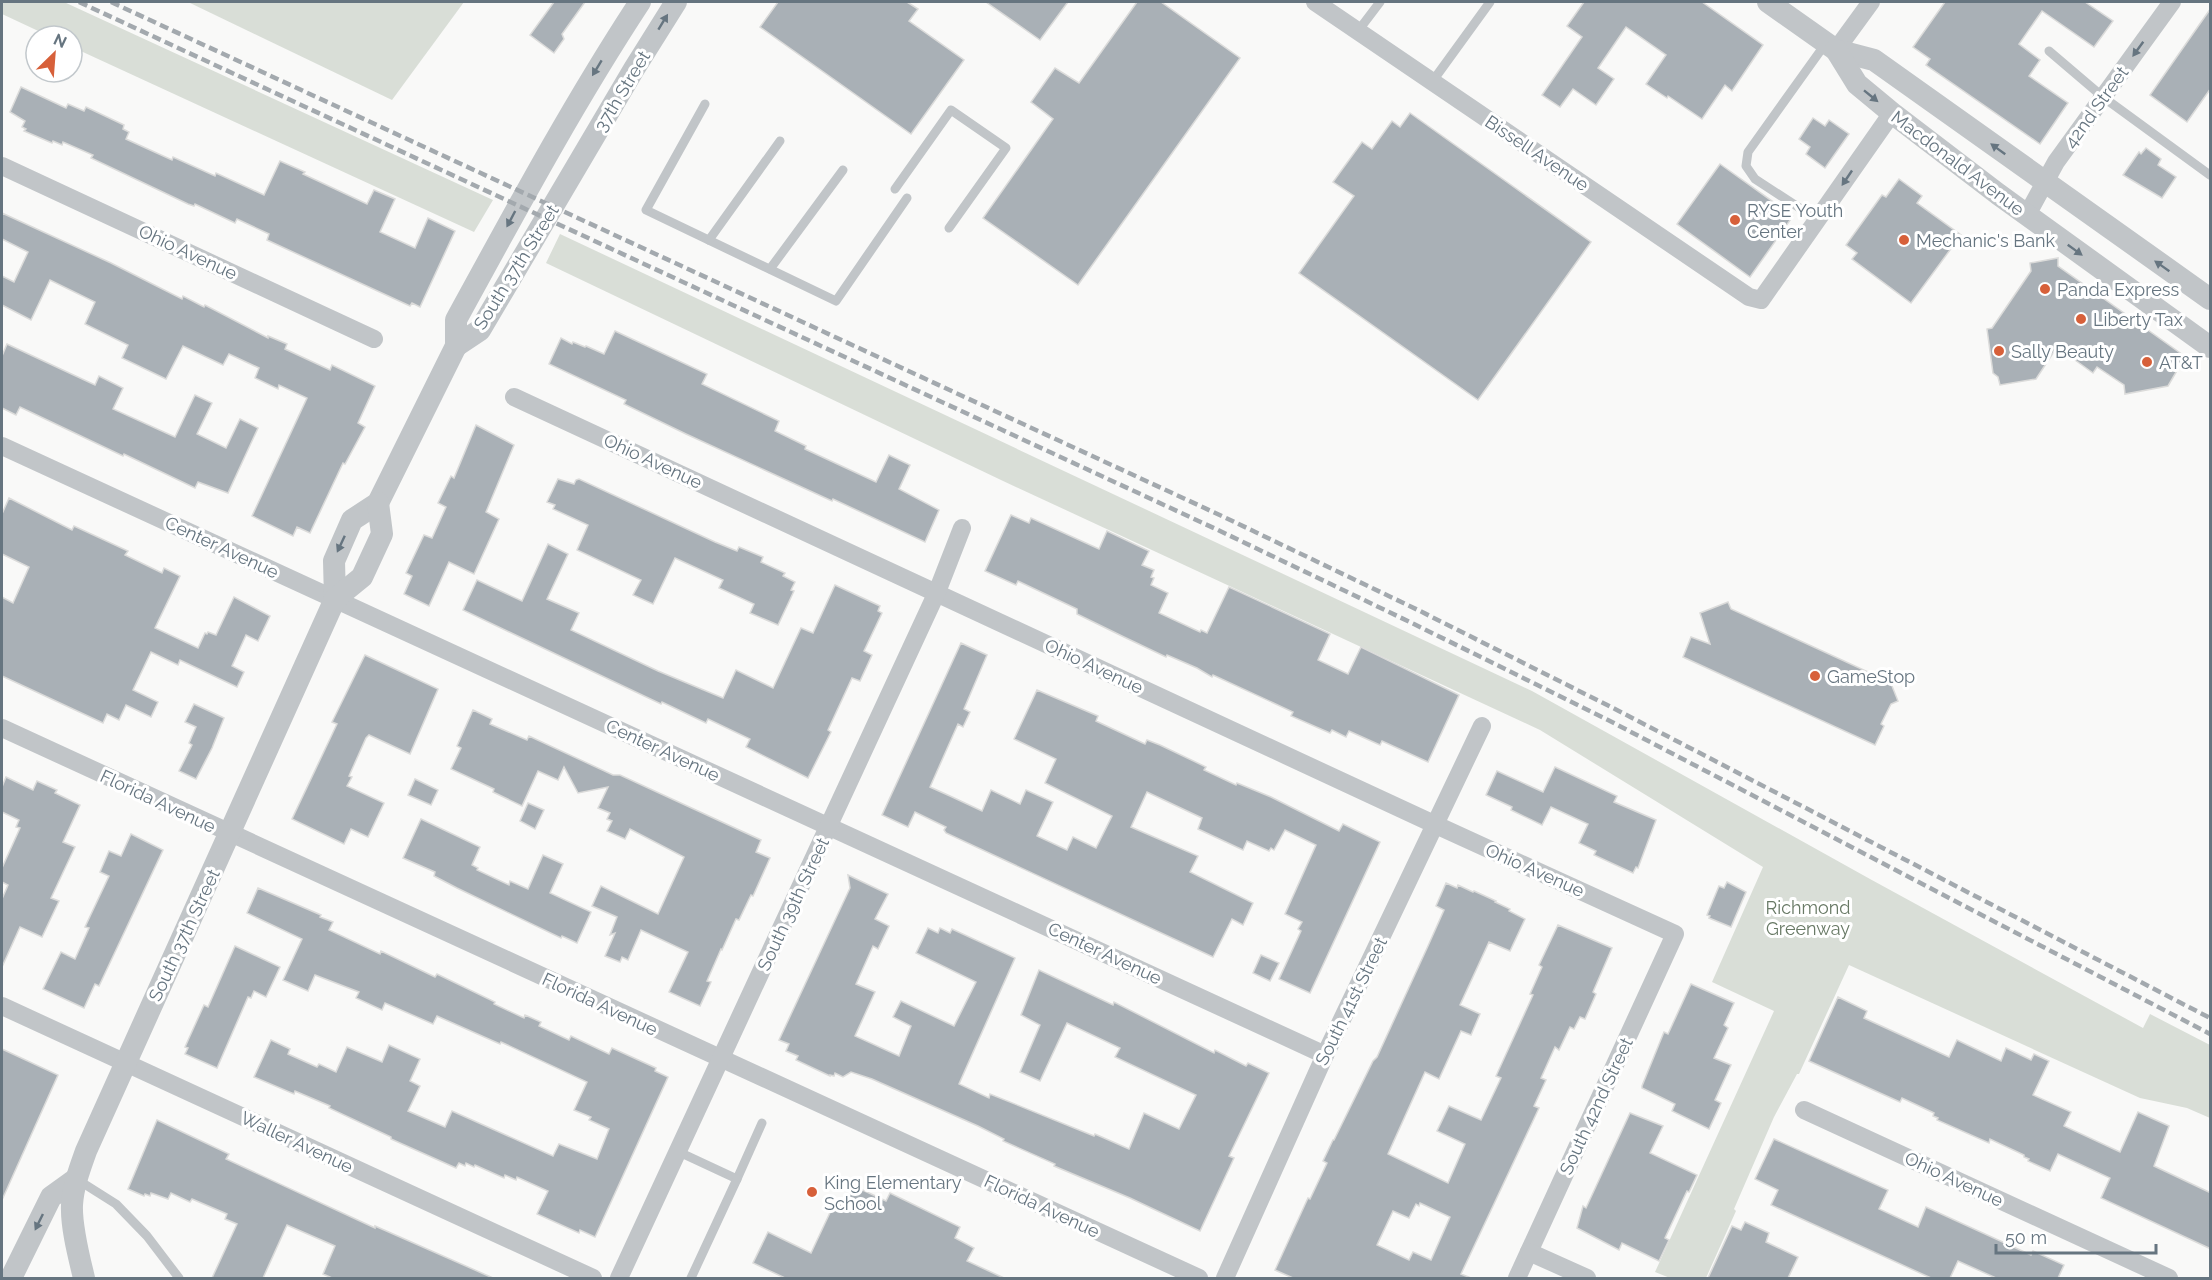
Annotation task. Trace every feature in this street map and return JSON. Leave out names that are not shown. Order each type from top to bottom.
[{"type":"street","name":"37th Street","points":[[539,167],[601,61],[640,2]]},
{"type":"street","name":"37th Street","points":[[569,180],[676,2]]},
{"type":"street","name":"Bissell Avenue","points":[[1314,2],[1749,297],[1761,300],[1818,220]]},
{"type":"street","name":"Macdonald Avenue","points":[[1768,2],[1831,47],[1874,60],[2211,299]]},
{"type":"street","points":[[1831,47],[1871,2]]},
{"type":"street","name":"42nd Street","points":[[2027,215],[2056,162],[2172,2]]},
{"type":"street","name":"Macdonald Avenue","points":[[1831,47],[1857,84],[1892,113],[2027,215],[2211,347]]},
{"type":"street","points":[[1818,220],[1892,113]]},
{"type":"street","name":"Ohio Avenue","points":[[2,166],[374,339]]},
{"type":"street","name":"South 37th Street","points":[[84,1278],[78,1255],[72,1206],[76,1179],[86,1151],[335,599],[334,561],[352,520],[378,503],[456,346],[456,320],[539,167]]},
{"type":"street","name":"South 37th Street","points":[[456,346],[480,330],[569,180]]},
{"type":"street","name":"Ohio Avenue","points":[[514,397],[1675,934]]},
{"type":"street","name":"Center Avenue","points":[[2,446],[1325,1055]]},
{"type":"street","name":"South 37th Street","points":[[335,599],[362,577],[382,534],[378,503]]},
{"type":"street","name":"South 39th Street","points":[[619,1278],[937,592],[962,528]]},
{"type":"street","name":"South 41st Street","points":[[1225,1278],[1325,1055],[1482,726]]},
{"type":"street","name":"Florida Avenue","points":[[2,728],[230,835],[1198,1278]]},
{"type":"street","name":"South 42nd Street","points":[[1517,1278],[1675,934]]},
{"type":"street","name":"Waller Avenue","points":[[2,1006],[593,1278]]},
{"type":"street","name":"Ohio Avenue","points":[[1804,1110],[2169,1278]]},
{"type":"street","points":[[11,1278],[51,1197],[76,1179]]},
{"type":"street","points":[[1529,1252],[1587,1278]]},
{"type":"lane","points":[[1358,32],[1380,2]]},
{"type":"lane","points":[[1432,82],[1490,2]]},
{"type":"lane","points":[[1818,220],[1755,179],[1746,166],[1748,152],[1831,47]]},
{"type":"lane","points":[[2049,51],[2103,97],[2211,175]]},
{"type":"lane","points":[[705,104],[646,210],[836,301],[907,198]]},
{"type":"lane","points":[[895,189],[951,110],[1006,148],[949,228]]},
{"type":"lane","points":[[709,240],[780,141]]},
{"type":"lane","points":[[770,269],[843,170]]},
{"type":"lane","points":[[691,1278],[762,1123]]},
{"type":"lane","points":[[679,1152],[737,1179]]},
{"type":"lane","points":[[76,1179],[116,1204],[147,1236],[179,1278]]},
{"type":"green space","points":[[2,2],[64,2],[493,200],[474,232],[84,53],[84,24],[24,24],[2,14]]},
{"type":"green space","points":[[188,2],[464,2],[392,100]]},
{"type":"green space","name":"Richmond Greenway","points":[[560,234],[1532,691],[2143,1028],[2150,1014],[2210,1045],[2210,1118],[2187,1108],[2140,1098],[1849,965],[1799,1074],[1774,1117],[1706,1278],[1670,1278],[1655,1272],[1774,1011],[1712,982],[1763,867],[1540,730],[1001,480],[546,263]]},
{"type":"building","points":[[554,2],[585,2],[562,34],[564,39],[554,53],[530,35]]},
{"type":"building","points":[[778,2],[907,2],[918,9],[909,21],[964,60],[911,134],[760,27]]},
{"type":"building","points":[[986,2],[1068,2],[1040,40]]},
{"type":"building","points":[[1137,2],[1161,2],[1240,58],[1078,285],[983,218],[1053,119],[1031,102],[1055,68],[1079,83]]},
{"type":"building","points":[[1584,2],[1702,2],[1763,45],[1732,91],[1725,85],[1702,119],[1646,84],[1666,55],[1626,27],[1598,68],[1614,79],[1596,105],[1573,89],[1560,107],[1542,95],[1582,37],[1567,26]]},
{"type":"building","points":[[1945,2],[2085,2],[2113,21],[2094,47],[2042,11],[2019,44],[2040,60],[2029,76],[2068,103],[2040,144],[1926,65],[1930,59],[1913,47]]},
{"type":"building","points":[[2211,8],[2211,88],[2187,122],[2150,95]]},
{"type":"building","points":[[21,87],[66,108],[68,104],[84,111],[86,107],[124,125],[123,129],[129,132],[126,139],[172,160],[173,157],[215,176],[216,173],[264,195],[280,161],[367,204],[374,190],[395,199],[380,232],[415,248],[428,218],[455,231],[420,307],[412,303],[410,306],[267,240],[269,234],[237,219],[235,223],[195,204],[194,206],[188,204],[91,158],[93,155],[63,142],[62,145],[53,141],[52,143],[24,131],[26,129],[22,127],[25,121],[10,112]]},
{"type":"building","points":[[1410,113],[1591,242],[1478,400],[1299,273],[1354,196],[1333,182],[1362,142],[1372,149],[1392,121],[1400,127]]},
{"type":"building","points":[[1813,118],[1825,126],[1829,120],[1849,134],[1825,168],[1806,154],[1810,147],[1799,139]]},
{"type":"building","points":[[2146,148],[2161,159],[2158,165],[2176,177],[2162,198],[2123,175],[2139,152],[2141,154]]},
{"type":"building","name":"RYSE Youth Center","points":[[1720,164],[1793,216],[1750,277],[1677,224]]},
{"type":"building","name":"Mechanic's Bank","points":[[1899,179],[1922,196],[1917,203],[1961,235],[1911,303],[1852,259],[1857,253],[1846,245],[1882,195],[1886,197]]},
{"type":"building","points":[[2,213],[111,263],[182,299],[183,296],[204,307],[205,305],[268,338],[268,336],[287,344],[285,349],[330,370],[332,365],[375,386],[358,423],[365,427],[345,464],[343,463],[310,533],[297,527],[293,536],[252,516],[307,398],[279,385],[278,389],[255,378],[259,368],[229,354],[223,365],[183,346],[166,379],[122,358],[128,345],[85,324],[95,302],[50,280],[31,320],[2,305],[2,276],[14,282],[28,252],[2,239]]},
{"type":"building","points":[[2058,258],[2058,266],[2183,355],[2180,361],[2182,362],[2168,386],[2125,394],[2124,385],[2097,367],[2093,373],[2057,347],[2036,379],[2000,385],[1998,377],[1993,373],[1987,329],[1992,328],[2031,271],[2030,263]]},
{"type":"building","points":[[615,331],[707,374],[702,384],[779,421],[775,431],[806,446],[805,449],[876,482],[889,455],[910,465],[899,489],[939,510],[925,542],[686,434],[624,404],[626,400],[549,364],[561,338],[604,354]]},
{"type":"building","points":[[7,344],[95,385],[99,376],[123,388],[113,409],[175,437],[195,395],[212,403],[197,434],[226,448],[240,419],[258,428],[228,493],[198,482],[195,488],[20,407],[16,415],[2,408],[2,356]]},
{"type":"building","points":[[476,425],[514,445],[486,512],[499,519],[474,574],[449,562],[429,606],[404,594],[412,576],[406,573],[424,535],[432,538],[446,507],[438,503],[451,476],[454,478]]},
{"type":"building","points":[[558,479],[574,484],[579,479],[715,542],[737,551],[739,547],[763,557],[761,562],[785,573],[783,576],[795,582],[791,590],[794,591],[778,625],[750,613],[754,604],[719,588],[723,580],[675,558],[653,604],[633,595],[641,580],[577,550],[588,525],[553,509],[555,505],[547,502]]},
{"type":"building","points":[[9,498],[72,530],[74,526],[128,551],[125,555],[162,573],[164,568],[180,576],[155,628],[198,648],[205,633],[216,635],[234,597],[270,616],[258,641],[246,635],[232,666],[244,672],[237,687],[180,660],[178,665],[151,652],[133,690],[158,702],[151,717],[126,705],[119,720],[107,714],[103,723],[2,676],[2,597],[13,603],[29,567],[2,554],[2,514]]},
{"type":"building","points":[[1011,515],[1029,523],[1031,518],[1099,549],[1107,531],[1149,551],[1142,565],[1154,570],[1151,585],[1168,593],[1159,613],[1200,632],[1201,630],[1207,633],[1229,587],[1330,634],[1318,660],[1348,674],[1361,647],[1459,695],[1428,762],[1382,741],[1380,745],[1349,731],[1346,737],[1332,730],[1330,733],[1291,716],[1293,712],[1124,637],[1077,614],[1077,609],[1018,581],[1016,585],[985,571]]},
{"type":"building","points":[[548,544],[568,554],[547,599],[579,613],[571,630],[658,671],[723,698],[736,670],[773,688],[801,628],[813,633],[835,585],[880,606],[878,611],[882,613],[864,651],[872,655],[860,681],[852,678],[828,730],[831,732],[808,778],[746,747],[750,739],[708,719],[706,723],[662,702],[661,704],[463,610],[477,580],[522,601]]},
{"type":"building","points":[[1728,602],[1731,609],[1881,678],[1888,676],[1898,701],[1891,704],[1881,724],[1884,726],[1875,745],[1683,657],[1691,637],[1710,644],[1700,613]]},
{"type":"building","points":[[961,643],[987,655],[964,709],[970,712],[963,727],[958,724],[930,787],[982,811],[991,790],[1020,804],[1026,790],[1053,802],[1037,836],[1067,850],[1073,837],[1096,848],[1112,816],[1045,783],[1056,759],[1014,739],[1037,690],[1098,716],[1096,721],[1145,744],[1147,740],[1160,745],[1206,767],[1204,770],[1236,785],[1237,783],[1271,797],[1339,831],[1343,824],[1380,842],[1310,993],[1279,979],[1301,931],[1298,929],[1302,922],[1285,914],[1316,845],[1285,830],[1274,850],[1271,848],[1269,851],[1247,841],[1243,850],[1198,829],[1202,818],[1147,792],[1131,827],[1198,856],[1190,872],[1253,903],[1243,925],[1232,919],[1213,957],[946,833],[944,830],[946,827],[915,812],[908,827],[882,815]]},
{"type":"building","points":[[365,655],[438,689],[410,754],[369,735],[366,738],[349,776],[352,777],[347,786],[384,803],[368,837],[351,829],[344,844],[292,819],[337,724],[332,722]]},
{"type":"building","points":[[194,704],[224,718],[196,779],[179,771],[192,745],[189,743],[196,727],[185,722]]},
{"type":"building","points":[[473,710],[492,719],[490,724],[527,740],[529,736],[761,840],[756,852],[770,858],[753,896],[751,895],[739,920],[736,919],[721,949],[707,981],[711,982],[700,1006],[669,992],[688,952],[641,930],[628,960],[622,957],[620,962],[605,956],[615,933],[610,935],[617,917],[592,906],[601,886],[658,914],[684,857],[630,829],[625,839],[607,831],[612,821],[607,819],[610,813],[598,808],[608,787],[578,793],[564,767],[558,780],[538,771],[522,806],[493,792],[494,789],[451,769],[461,748],[457,746]]},
{"type":"building","points":[[1555,767],[1617,796],[1614,802],[1656,820],[1638,868],[1636,867],[1633,873],[1594,855],[1596,851],[1579,843],[1588,824],[1551,807],[1542,825],[1486,795],[1497,771],[1543,792]]},
{"type":"building","points":[[6,777],[33,790],[37,781],[57,790],[55,793],[80,805],[63,842],[75,847],[51,898],[59,901],[42,937],[20,927],[2,967],[2,899],[8,885],[2,882],[2,868],[20,828],[16,827],[19,820],[2,812],[2,787]]},
{"type":"building","points":[[415,779],[438,790],[431,805],[408,795]]},
{"type":"building","points":[[528,803],[544,810],[535,829],[520,821]]},
{"type":"building","points":[[421,819],[480,847],[472,865],[478,868],[477,870],[509,885],[510,881],[528,889],[543,855],[563,864],[550,893],[591,912],[577,943],[562,936],[561,938],[457,888],[434,876],[435,872],[403,858]]},
{"type":"building","points":[[131,834],[163,850],[99,986],[95,984],[84,1008],[43,989],[61,952],[75,959],[89,928],[85,927],[109,876],[100,872],[109,851],[121,856]]},
{"type":"building","points":[[848,875],[888,894],[875,919],[889,926],[878,949],[873,946],[856,984],[875,992],[855,1036],[899,1056],[911,1026],[893,1017],[901,1001],[954,1026],[976,982],[916,953],[928,928],[938,933],[940,928],[950,933],[952,929],[1015,958],[959,1084],[989,1098],[990,1094],[1129,1149],[1144,1113],[1179,1129],[1196,1095],[1115,1057],[1120,1048],[1067,1023],[1040,1081],[1020,1072],[1040,1025],[1021,1015],[1039,970],[1113,1005],[1114,1002],[1214,1053],[1215,1050],[1246,1066],[1248,1063],[1269,1073],[1229,1156],[1234,1158],[1200,1231],[1054,1166],[1055,1164],[1003,1141],[1004,1139],[978,1126],[872,1079],[851,1072],[843,1077],[835,1073],[834,1076],[830,1076],[796,1060],[798,1056],[786,1051],[789,1044],[779,1040],[850,888]]},
{"type":"building","points":[[1727,882],[1746,892],[1731,927],[1707,915],[1719,886],[1724,888]]},
{"type":"building","points":[[1446,883],[1457,888],[1458,885],[1496,901],[1525,919],[1510,951],[1489,942],[1460,1005],[1480,1014],[1471,1035],[1461,1031],[1439,1079],[1425,1072],[1388,1154],[1448,1183],[1465,1144],[1437,1131],[1449,1106],[1481,1120],[1501,1078],[1496,1076],[1533,995],[1530,994],[1542,967],[1539,965],[1558,925],[1612,948],[1593,992],[1596,994],[1585,1019],[1580,1017],[1574,1029],[1570,1027],[1559,1050],[1555,1047],[1541,1078],[1546,1080],[1534,1106],[1539,1108],[1461,1274],[1471,1278],[1293,1278],[1275,1270],[1327,1163],[1323,1161],[1377,1057],[1444,910],[1436,906]],"holes":[[[1420,1203],[1450,1217],[1431,1260],[1413,1252],[1409,1260],[1377,1245],[1393,1211],[1409,1218],[1416,1204],[1419,1206]]]},
{"type":"building","points":[[258,888],[321,915],[320,917],[333,922],[329,930],[380,954],[381,951],[435,977],[437,974],[524,1018],[525,1015],[541,1022],[539,1026],[569,1040],[571,1036],[609,1054],[612,1048],[656,1068],[655,1071],[668,1077],[595,1237],[580,1230],[579,1233],[537,1214],[548,1191],[517,1177],[516,1180],[505,1175],[504,1178],[475,1165],[474,1167],[466,1163],[465,1166],[459,1163],[456,1168],[391,1139],[329,1108],[330,1106],[254,1077],[271,1040],[290,1049],[288,1054],[317,1067],[319,1064],[336,1072],[347,1047],[382,1062],[389,1045],[420,1059],[410,1081],[420,1086],[408,1111],[445,1127],[452,1111],[553,1156],[559,1144],[597,1159],[609,1129],[589,1120],[591,1117],[574,1110],[587,1082],[501,1042],[500,1044],[437,1016],[433,1024],[385,1003],[382,1010],[356,998],[359,992],[315,975],[308,991],[283,980],[302,939],[247,913]]},
{"type":"building","points":[[235,946],[280,967],[266,997],[254,991],[251,998],[248,997],[217,1068],[185,1054],[188,1048],[185,1047],[204,1005],[208,1007]]},
{"type":"building","points":[[1261,955],[1279,963],[1270,981],[1253,973]]},
{"type":"building","points":[[1691,984],[1734,1003],[1724,1025],[1728,1028],[1714,1058],[1731,1065],[1715,1100],[1721,1103],[1709,1129],[1672,1111],[1675,1104],[1642,1088],[1664,1032],[1668,1034]]},
{"type":"building","points":[[1838,997],[1867,1011],[1864,1018],[1949,1057],[1957,1040],[2001,1061],[2006,1048],[2031,1060],[2034,1054],[2049,1061],[2033,1095],[2071,1112],[2064,1126],[2120,1152],[2138,1112],[2169,1126],[2154,1166],[2211,1193],[2211,1249],[2101,1198],[2110,1178],[2058,1154],[2050,1171],[2028,1161],[2029,1159],[2024,1155],[1990,1139],[1989,1143],[1937,1120],[1938,1118],[1933,1116],[1934,1113],[1902,1098],[1900,1102],[1809,1061]]},
{"type":"building","points":[[2,1049],[58,1075],[2,1200]]},
{"type":"building","points":[[1630,1113],[1663,1126],[1650,1153],[1697,1175],[1665,1238],[1669,1240],[1659,1261],[1622,1243],[1619,1250],[1577,1228],[1583,1206],[1586,1208]]},
{"type":"building","points":[[157,1120],[229,1154],[226,1159],[375,1228],[375,1226],[493,1278],[332,1278],[323,1274],[335,1246],[287,1225],[263,1278],[212,1278],[237,1224],[225,1219],[227,1214],[192,1199],[190,1202],[171,1193],[168,1199],[151,1193],[150,1196],[145,1194],[144,1196],[128,1189]]},
{"type":"building","points":[[1774,1139],[1888,1190],[1879,1209],[1918,1227],[1926,1207],[2031,1255],[2033,1251],[2064,1265],[2058,1278],[1996,1278],[1958,1261],[1950,1278],[1931,1278],[1771,1205],[1778,1190],[1755,1179]]},
{"type":"building","points":[[854,1186],[886,1201],[890,1193],[960,1227],[955,1238],[974,1248],[967,1261],[1004,1278],[785,1278],[753,1263],[768,1232],[811,1253],[835,1202],[844,1206]]},
{"type":"building","points":[[1745,1222],[1769,1233],[1766,1242],[1798,1257],[1788,1278],[1708,1278],[1732,1226],[1741,1230]]},
{"type":"railway","points":[[79,2],[1218,530],[1414,624],[1608,720],[2210,1034]]},
{"type":"railway","points":[[111,2],[1224,517],[1420,611],[1615,709],[2210,1018]]},
{"type":"place","name":"RYSE Youth Center","points":[[1735,220]]},
{"type":"place","name":"Mechanic's Bank","points":[[1904,240]]},
{"type":"place","name":"Panda Express","points":[[2045,289]]},
{"type":"place","name":"Liberty Tax","points":[[2081,319]]},
{"type":"place","name":"Sally Beauty","points":[[1999,351]]},
{"type":"place","name":"AT&T","points":[[2147,362]]},
{"type":"place","name":"GameStop","points":[[1815,676]]},
{"type":"place","name":"King Elementary School","points":[[812,1192]]}]
